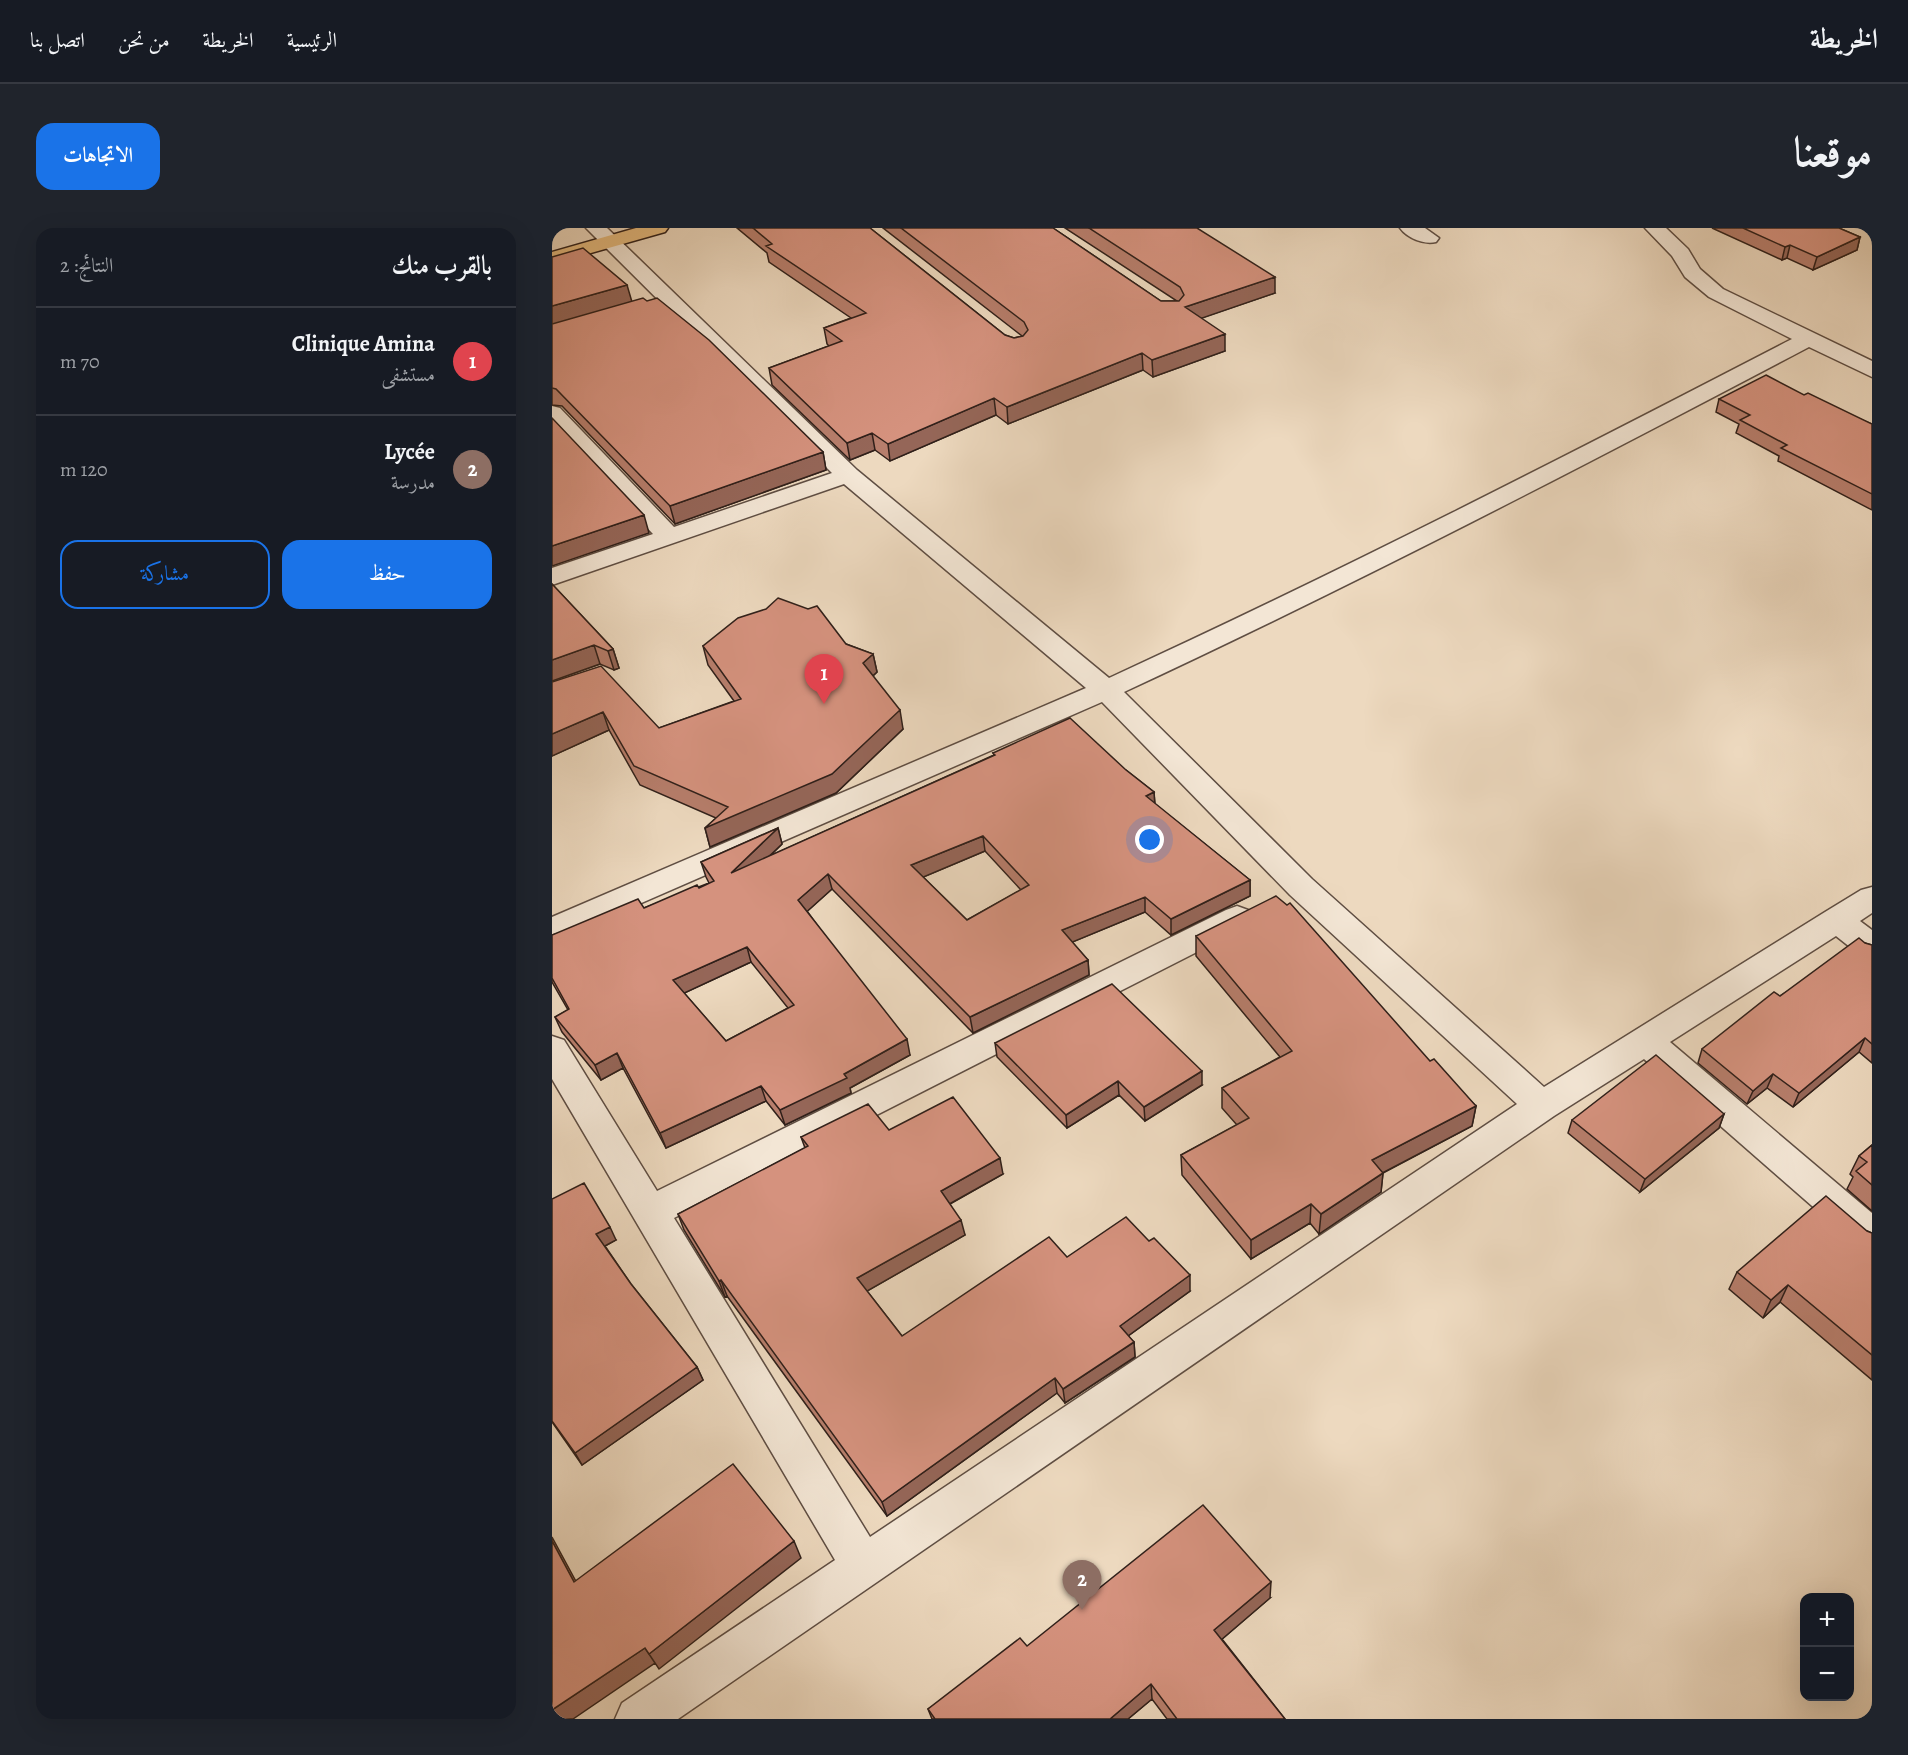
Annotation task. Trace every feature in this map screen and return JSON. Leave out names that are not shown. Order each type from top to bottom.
[{"type":"main road","points":[[552,258],[603,235],[658,228]]},
{"type":"street","points":[[1410,228],[1429,238]]},
{"type":"street","points":[[1655,228],[1681,253],[1692,273],[1702,284],[1872,370]]},
{"type":"street","points":[[603,235],[848,475],[1106,690],[1301,887],[1542,1106]]},
{"type":"street","points":[[649,306],[671,300]]},
{"type":"street","points":[[552,930],[1106,690],[1216,639],[1809,339]]},
{"type":"street","points":[[552,412],[670,537]]},
{"type":"street","points":[[552,578],[848,475]]},
{"type":"street","points":[[650,1212],[1301,887]]},
{"type":"street","points":[[638,1719],[1542,1106],[1872,898]]},
{"type":"street","points":[[1836,920],[1872,947]]},
{"type":"street","points":[[1646,1041],[1872,1236]]},
{"type":"street","points":[[552,1049],[863,1566]]},
{"type":"building","points":[[753,228],[870,228],[1005,335],[1014,338],[1023,336],[1028,330],[1024,322],[901,228],[1053,228],[1161,301],[1179,301],[1184,295],[1180,287],[1089,228],[1197,228],[1275,277],[1185,307],[1225,334],[1152,360],[1142,353],[1007,407],[994,398],[888,444],[872,433],[847,443],[769,368],[842,341],[824,328],[866,313],[766,246],[772,244]]},
{"type":"building","points":[[1743,228],[1839,228],[1860,237],[1817,257],[1790,245],[1785,247]]},
{"type":"building","points":[[583,248],[627,285],[552,306],[552,257]]},
{"type":"building","points":[[643,298],[647,301],[657,298],[709,340],[823,452],[670,506],[556,389],[552,388],[552,324]]},
{"type":"building","points":[[1766,375],[1804,395],[1808,393],[1872,424],[1872,494],[1781,448],[1787,445],[1740,420],[1750,415],[1719,399]]},
{"type":"building","points":[[552,418],[644,515],[552,546]]},
{"type":"building","points":[[552,584],[613,649],[608,651],[594,645],[552,660]]},
{"type":"building","points":[[778,598],[808,609],[817,606],[846,644],[873,654],[863,663],[900,710],[832,774],[705,828],[728,807],[634,766],[603,712],[552,734],[552,682],[601,666],[659,728],[741,699],[703,646],[738,618],[766,609]]},
{"type":"building","points":[[1070,718],[1126,770],[1154,792],[1146,796],[1250,880],[1171,919],[1145,897],[1062,930],[1088,960],[970,1017],[828,874],[798,900],[907,1039],[844,1074],[847,1078],[780,1110],[761,1086],[660,1133],[617,1053],[595,1065],[555,1017],[569,1009],[552,978],[552,935],[638,899],[644,908],[697,885],[699,888],[714,881],[701,862],[778,828],[731,873],[995,755],[993,753]],"holes":[[[983,836],[1029,885],[967,920],[911,865]],[[747,947],[794,1005],[726,1041],[673,980]]]},
{"type":"building","points":[[1276,896],[1287,905],[1290,903],[1430,1061],[1434,1059],[1476,1106],[1372,1160],[1383,1173],[1321,1214],[1311,1204],[1251,1240],[1181,1155],[1249,1118],[1222,1088],[1292,1051],[1196,936]]},
{"type":"building","points":[[1859,938],[1872,945],[1872,1044],[1865,1038],[1799,1093],[1773,1074],[1753,1091],[1702,1049],[1774,992],[1780,996]]},
{"type":"building","points":[[1112,984],[1202,1071],[1144,1107],[1118,1081],[1066,1115],[995,1043]]},
{"type":"building","points":[[1656,1055],[1724,1114],[1645,1179],[1572,1120]]},
{"type":"building","points":[[953,1097],[1000,1158],[941,1191],[961,1220],[857,1278],[902,1336],[1049,1237],[1067,1257],[1126,1217],[1149,1241],[1154,1238],[1190,1275],[1120,1326],[1134,1342],[1063,1389],[1055,1378],[882,1502],[721,1280],[719,1281],[678,1214],[808,1146],[801,1137],[868,1104],[889,1130]]},
{"type":"building","points":[[1872,1145],[1872,1185],[1856,1171],[1867,1162],[1859,1156]]},
{"type":"building","points":[[584,1183],[610,1227],[596,1234],[631,1284],[697,1367],[575,1453],[552,1421],[552,1199]]},
{"type":"building","points":[[1826,1196],[1872,1233],[1872,1355],[1788,1285],[1771,1300],[1737,1272]]},
{"type":"building","points":[[733,1464],[794,1541],[649,1654],[645,1648],[552,1710],[552,1541],[574,1582]]},
{"type":"building","points":[[1203,1505],[1271,1582],[1214,1630],[1285,1719],[1177,1719],[1151,1684],[1110,1719],[935,1719],[928,1709],[1020,1638],[1027,1646]]},
{"type":"place","name":"Clinique Amina","points":[[824,704]]},
{"type":"place","name":"Lycée","points":[[1082,1610]]}]
